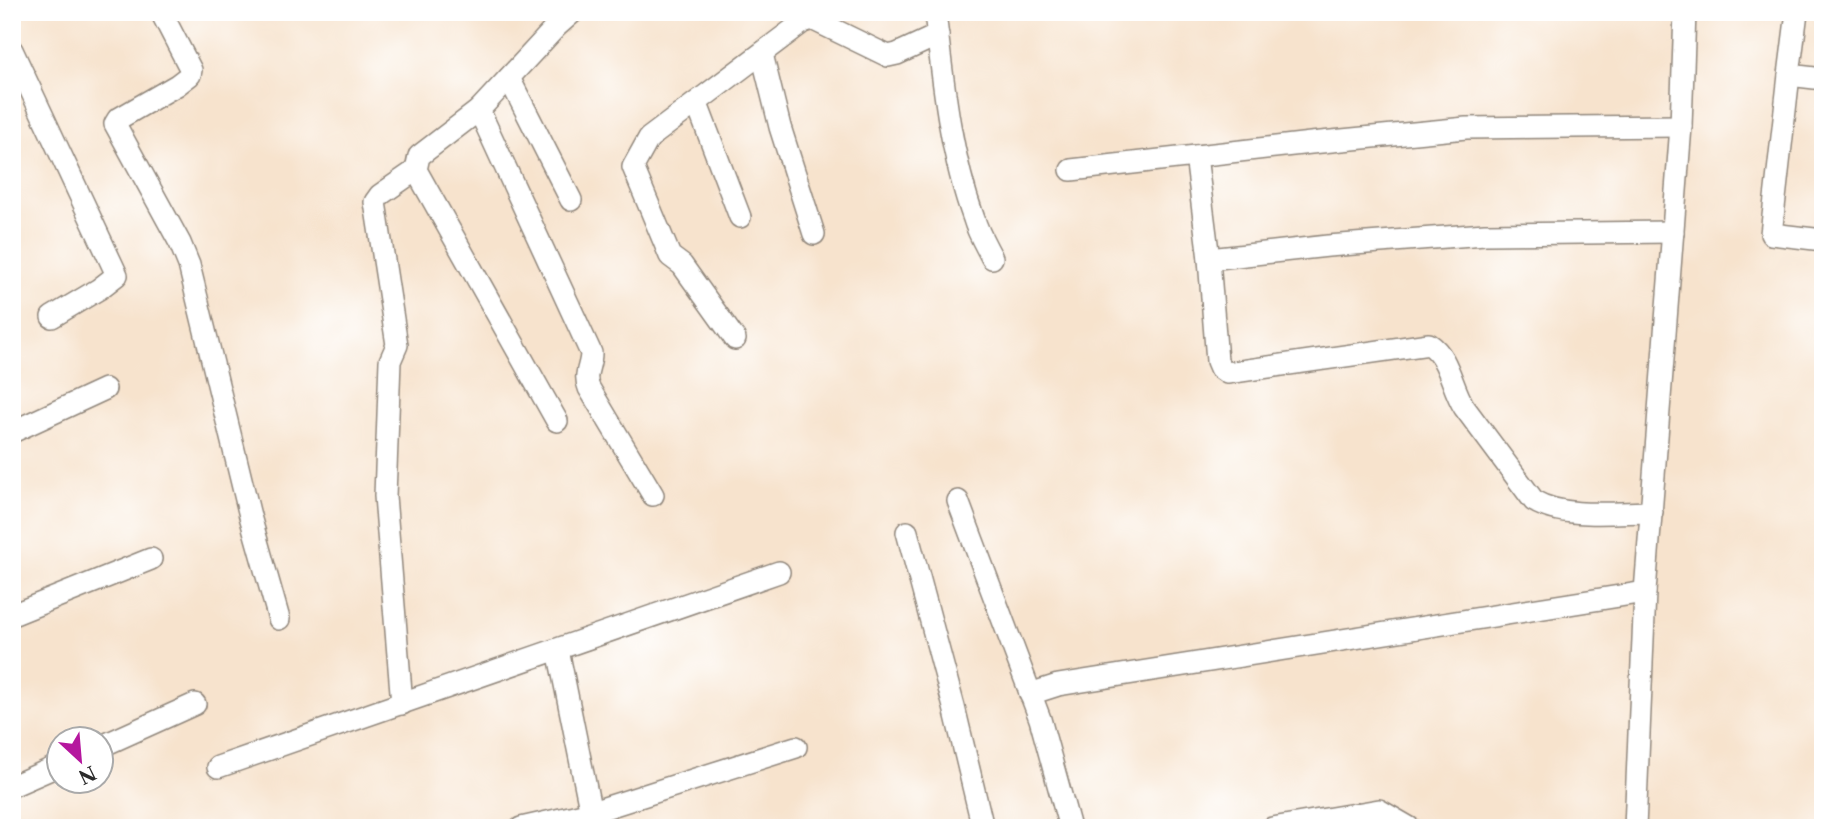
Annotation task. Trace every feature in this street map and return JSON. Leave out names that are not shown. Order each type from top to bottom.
[{"type":"street","points":[[161,12],[191,69],[190,75],[118,118],[115,124],[180,243],[189,265],[250,516],[279,619]]},
{"type":"street","points":[[557,421],[416,170],[419,156],[479,110],[573,12]]},
{"type":"street","points":[[935,12],[954,149],[974,220],[992,258]]},
{"type":"street","points":[[1635,828],[1645,592],[1681,126],[1685,12]]},
{"type":"street","points":[[1797,12],[1771,234],[1823,240]]},
{"type":"street","points":[[735,339],[681,265],[670,256],[633,167],[649,138],[803,22],[812,19],[888,56],[938,35]]},
{"type":"street","points":[[12,50],[117,275],[52,317]]},
{"type":"street","points":[[762,54],[780,127],[814,234]]},
{"type":"street","points":[[1789,75],[1823,79]]},
{"type":"street","points":[[509,78],[571,200]]},
{"type":"street","points":[[697,104],[740,217]]},
{"type":"street","points":[[479,110],[591,353],[591,364],[586,371],[589,388],[653,495]]},
{"type":"street","points":[[1071,170],[1466,128],[1681,126]]},
{"type":"street","points":[[1196,156],[1209,259],[1217,361],[1220,368],[1227,373],[1429,344],[1439,351],[1464,407],[1534,501],[1546,509],[1562,512],[1651,512]]},
{"type":"street","points":[[402,704],[385,496],[390,361],[397,345],[375,202],[380,195],[416,170]]},
{"type":"street","points":[[1209,259],[1328,246],[1485,234],[1673,232]]},
{"type":"street","points":[[12,432],[105,389]]},
{"type":"street","points":[[958,501],[1040,719],[1070,828]]},
{"type":"street","points":[[907,532],[983,828]]},
{"type":"street","points":[[12,615],[151,559]]},
{"type":"street","points":[[218,767],[779,572]]},
{"type":"street","points":[[1030,694],[1058,685],[1645,592]]},
{"type":"street","points":[[558,650],[593,820]]},
{"type":"street","points":[[116,740],[195,704]]},
{"type":"street","points":[[521,828],[593,820],[796,747]]},
{"type":"street","points":[[12,786],[46,771]]},
{"type":"street","points":[[1272,828],[1379,810],[1410,828]]}]
